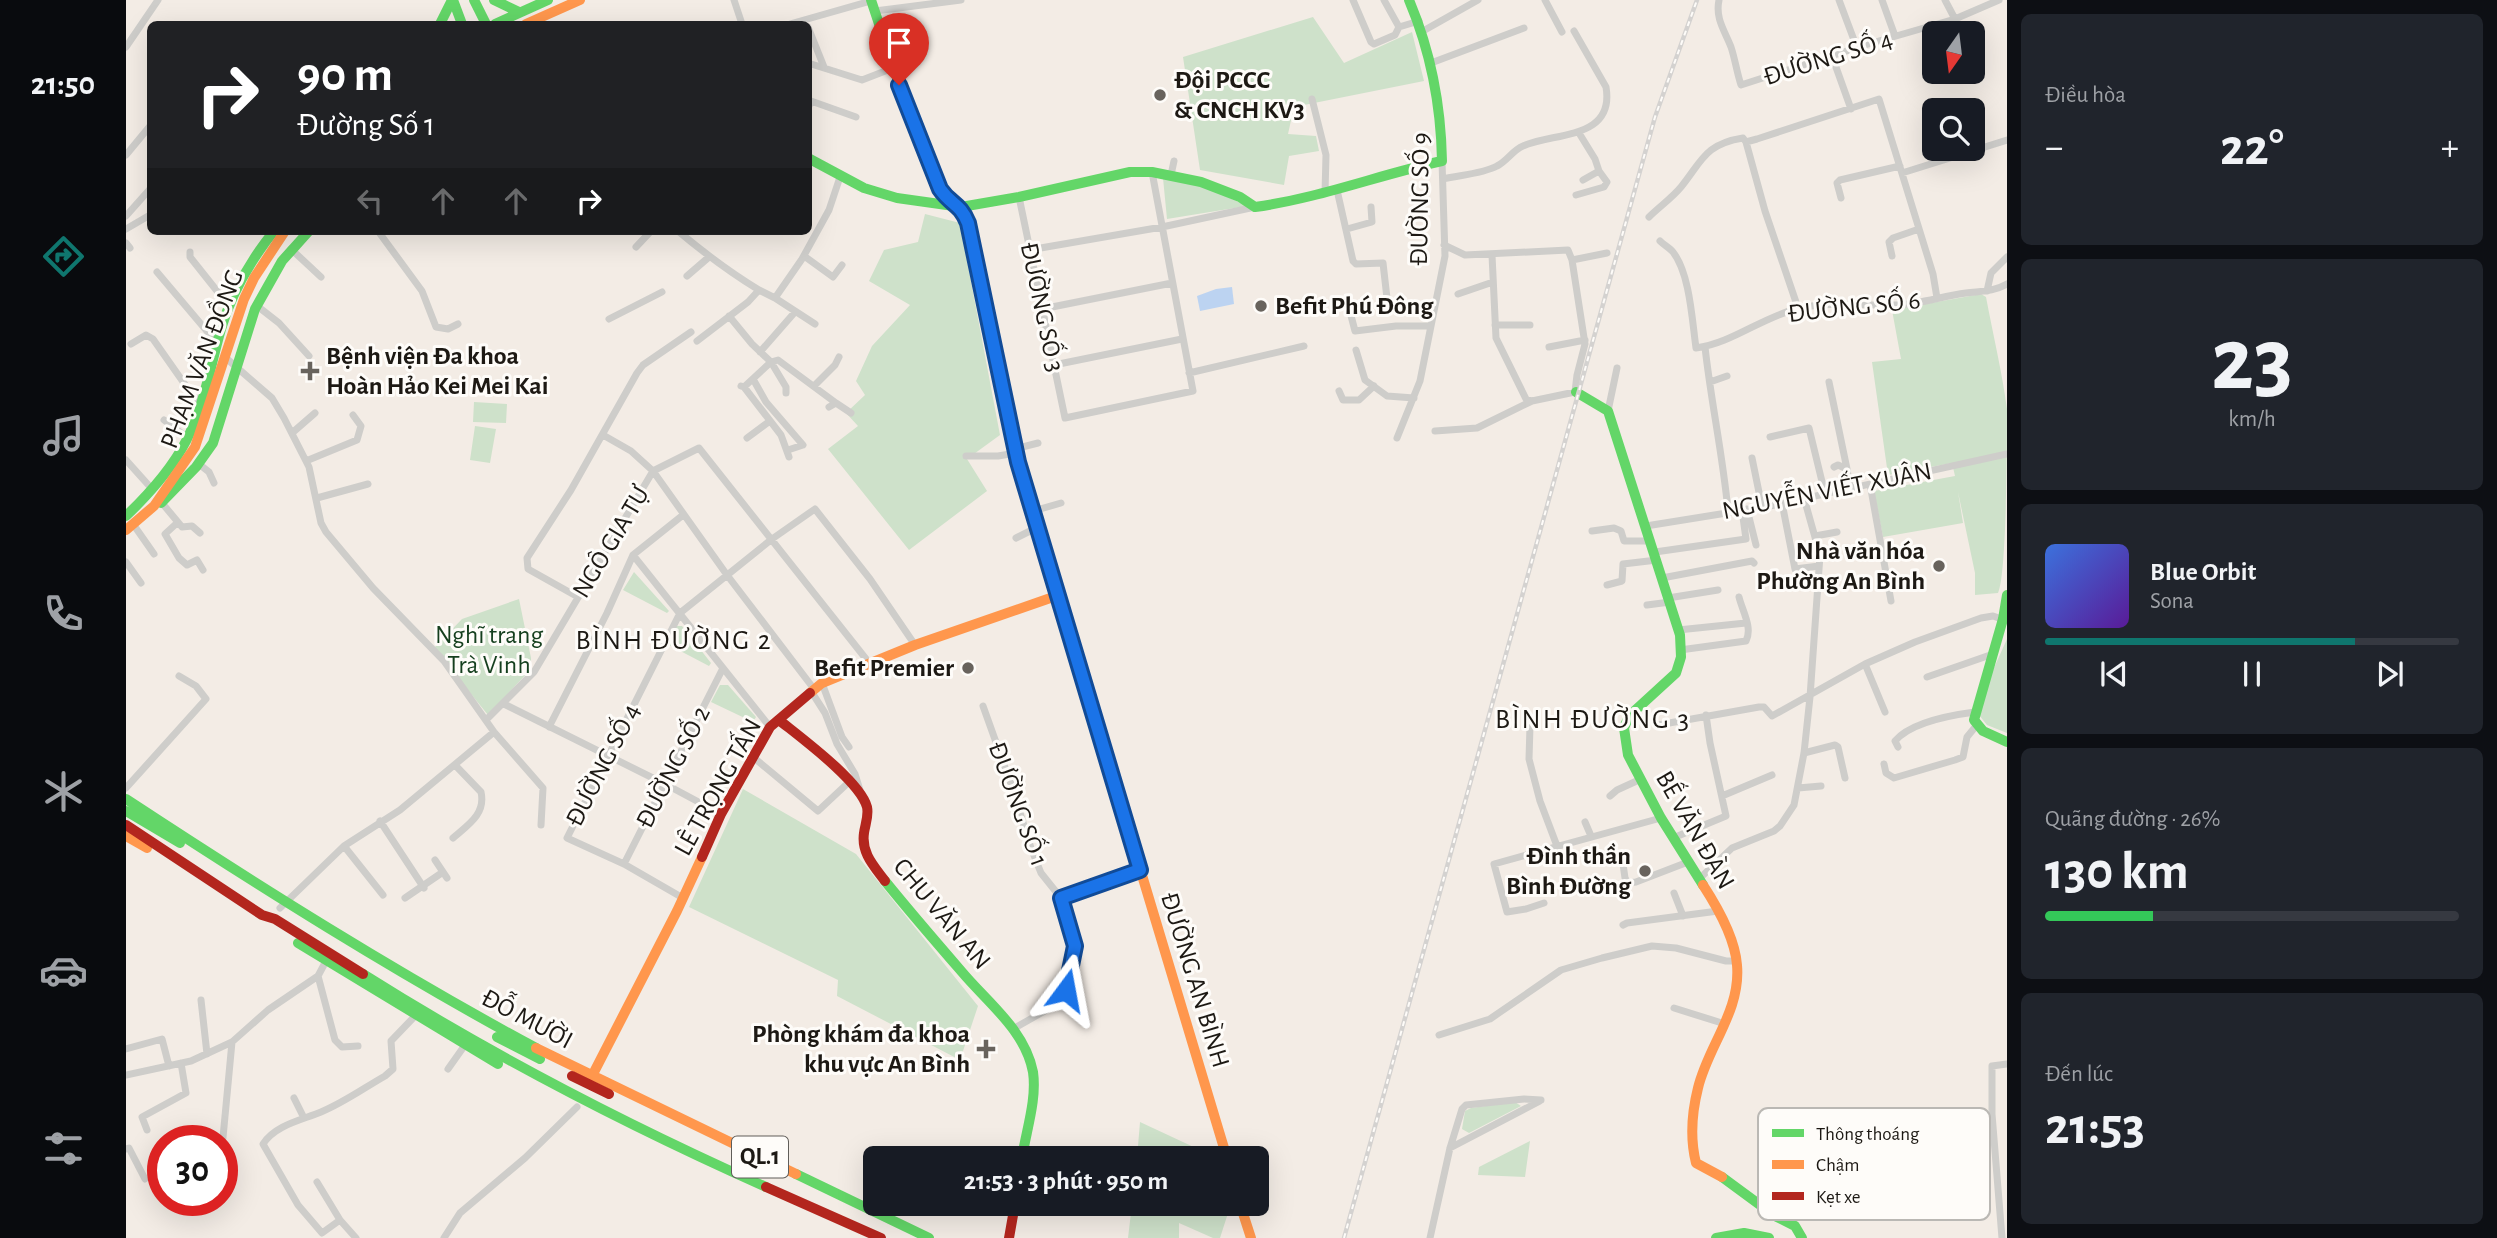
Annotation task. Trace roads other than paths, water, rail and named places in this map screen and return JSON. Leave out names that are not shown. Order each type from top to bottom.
[{"type":"main road","points":[[442,21],[453,0]]},
{"type":"main road","points":[[453,0],[461,21]]},
{"type":"main road","points":[[474,0],[484,21]]},
{"type":"main road","points":[[494,0],[519,12]]},
{"type":"main road","points":[[501,21],[548,0]]},
{"type":"main road","points":[[533,21],[580,0]]},
{"type":"main road","name":"ĐƯỜNG SỐ 9","points":[[1409,0],[1421,26],[1431,64],[1443,124],[1443,161]]},
{"type":"main road","points":[[872,4],[893,68],[940,189],[947,199],[961,207]]},
{"type":"main road","points":[[812,160],[864,188],[897,198],[961,207],[1130,172],[1152,172],[1201,183],[1240,197],[1255,207],[1297,201],[1409,168],[1443,161]]},
{"type":"main road","name":"ĐƯỜNG AN BÌNH","points":[[961,207],[968,223],[1015,451],[1223,1146]]},
{"type":"main road","name":"PHẠM VĂN ĐỒNG","points":[[129,524],[179,455],[188,438],[229,306],[251,262],[271,235]]},
{"type":"main road","name":"PHẠM VĂN ĐỒNG","points":[[129,524],[158,504],[195,447],[244,299],[254,278],[282,235]]},
{"type":"main road","points":[[158,504],[199,464],[219,430],[235,366],[256,305],[273,272],[305,235]]},
{"type":"main road","points":[[1580,394],[1607,410],[1656,556],[1678,629],[1681,650]]},
{"type":"main road","name":"LÊ TRỌNG TẤN","points":[[579,1103],[683,898],[721,814],[770,727],[816,688],[915,645],[1059,594]]},
{"type":"main road","points":[[2007,595],[2005,620],[1975,712],[1976,726],[2007,742]]},
{"type":"main road","name":"BẾ VĂN ĐÀN","points":[[1681,650],[1676,673],[1629,716],[1624,728],[1628,755],[1661,818],[1718,911],[1737,961],[1736,990],[1725,1024],[1698,1087],[1691,1144],[1696,1163],[1722,1177],[1758,1203]]},
{"type":"main road","points":[[779,720],[860,793]]},
{"type":"main road","name":"CHU VĂN AN","points":[[860,793],[867,804],[862,835],[868,859],[964,975],[1013,1029],[1028,1053],[1034,1083],[1024,1146]]},
{"type":"main road","name":"ĐỖ MƯỜI","points":[[126,799],[236,870],[283,906]]},
{"type":"main road","name":"ĐỖ MƯỜI","points":[[126,811],[436,1003],[913,1238]]},
{"type":"main road","name":"ĐỖ MƯỜI","points":[[126,825],[326,961],[465,1045],[579,1103],[861,1238]]},
{"type":"main road","points":[[178,833],[183,845]]},
{"type":"main road","name":"ĐỖ MƯỜI","points":[[126,836],[160,856],[180,862]]},
{"type":"main road","name":"QL.1","points":[[220,868],[236,870]]},
{"type":"main road","name":"ĐỖ MƯỜI","points":[[262,915],[275,919],[579,1103],[881,1238]]},
{"type":"main road","name":"ĐỖ MƯỜI","points":[[590,1080],[929,1238]]},
{"type":"main road","points":[[1009,1238],[1013,1216]]},
{"type":"main road","points":[[1244,1216],[1251,1238]]},
{"type":"main road","name":"BẾ VĂN ĐÀN","points":[[1783,1220],[1795,1226],[1802,1238]]},
{"type":"main road","points":[[1716,1238],[1744,1233],[1769,1238]]},
{"type":"street","points":[[126,47],[158,0]]},
{"type":"street","points":[[734,0],[740,21]]},
{"type":"street","points":[[812,22],[872,4],[961,0]]},
{"type":"street","points":[[1353,0],[1374,44],[1395,35],[1399,27]]},
{"type":"street","points":[[1384,0],[1399,27]]},
{"type":"street","points":[[1399,27],[1421,26],[1478,0]]},
{"type":"street","points":[[1545,0],[1562,32]]},
{"type":"street","name":"ĐƯỜNG SỐ 4","points":[[1719,0],[1717,10],[1722,30],[1730,46],[1741,85],[1955,19],[1999,0]]},
{"type":"street","points":[[1839,0],[1857,48]]},
{"type":"street","points":[[1882,0],[1895,36]]},
{"type":"street","points":[[1945,0],[1955,19]]},
{"type":"street","points":[[1431,64],[1524,28]]},
{"type":"street","points":[[1443,179],[1494,167],[1524,146],[1579,133],[1601,118],[1608,97],[1606,88],[1574,31]]},
{"type":"street","points":[[812,37],[824,67]]},
{"type":"street","points":[[1832,56],[1851,109]]},
{"type":"street","points":[[812,64],[862,80],[893,68]]},
{"type":"street","points":[[1312,99],[1326,155],[1325,193]]},
{"type":"street","points":[[1746,142],[1879,99],[1937,298]]},
{"type":"street","points":[[812,101],[856,117]]},
{"type":"street","points":[[126,155],[147,130]]},
{"type":"street","points":[[1576,195],[1604,187],[1607,183],[1579,133]]},
{"type":"street","points":[[1649,217],[1680,188],[1701,157],[1713,147],[1743,138],[1798,308]]},
{"type":"street","points":[[1842,198],[1837,183],[1840,180],[1901,170],[2007,141]]},
{"type":"street","points":[[1171,175],[1174,161]]},
{"type":"street","name":"ĐƯỜNG SỐ 9","points":[[1397,438],[1420,381],[1445,256],[1443,161]]},
{"type":"street","points":[[1583,180],[1599,171]]},
{"type":"street","points":[[1152,172],[1189,373],[1304,346]]},
{"type":"street","points":[[812,232],[829,210],[840,177]]},
{"type":"street","points":[[1337,190],[1353,261],[1356,264],[1383,263],[1388,307]]},
{"type":"street","points":[[126,216],[147,192]]},
{"type":"street","name":"ĐƯỜNG SỐ 3","points":[[1019,197],[1065,418],[1193,391],[1189,373]]},
{"type":"street","points":[[1029,250],[1162,227],[1255,207]]},
{"type":"street","points":[[1347,229],[1372,222],[1371,207]]},
{"type":"street","points":[[126,229],[147,217]]},
{"type":"street","points":[[1892,256],[1889,242],[1893,238],[1919,229]]},
{"type":"street","points":[[381,235],[422,292],[436,327],[448,329],[458,324]]},
{"type":"street","points":[[636,247],[647,235]]},
{"type":"street","points":[[683,235],[709,257],[816,324]]},
{"type":"street","points":[[775,298],[804,256],[810,235]]},
{"type":"street","points":[[1660,241],[1673,252],[1681,268],[1689,296],[1696,348],[1705,347],[1728,512]]},
{"type":"street","points":[[1435,431],[1477,428],[1532,401],[1580,394],[1585,340],[1568,250],[1465,255],[1444,245]]},
{"type":"street","points":[[291,249],[321,277]]},
{"type":"street","points":[[190,252],[190,257],[229,306]]},
{"type":"street","points":[[1572,260],[1607,253]]},
{"type":"street","points":[[1492,255],[1496,338],[1526,399],[1532,401]]},
{"type":"street","points":[[804,256],[833,277],[842,265]]},
{"type":"street","points":[[687,276],[709,257]]},
{"type":"street","points":[[1987,290],[1991,273],[2007,257]]},
{"type":"street","points":[[157,272],[217,344]]},
{"type":"street","points":[[1458,293],[1493,282]]},
{"type":"street","points":[[1042,309],[1172,283]]},
{"type":"street","name":"ĐƯỜNG SỐ 6","points":[[1705,347],[1748,330],[1777,314],[1798,308],[1900,305],[1994,291],[2007,284]]},
{"type":"street","points":[[697,341],[759,290]]},
{"type":"street","points":[[609,319],[662,292]]},
{"type":"street","points":[[256,305],[279,323],[309,356]]},
{"type":"street","points":[[1349,308],[1355,331],[1396,326],[1431,326]]},
{"type":"street","points":[[760,352],[794,312]]},
{"type":"street","points":[[729,316],[771,362],[786,387],[786,393]]},
{"type":"street","points":[[1494,325],[1530,325]]},
{"type":"street","points":[[578,597],[528,569],[527,558],[603,435],[637,373],[643,365],[691,332]]},
{"type":"street","points":[[131,344],[146,335],[153,339],[201,402]]},
{"type":"street","points":[[1054,365],[1182,339]]},
{"type":"street","points":[[1549,347],[1585,340]]},
{"type":"street","points":[[1356,350],[1365,380],[1391,398],[1414,397]]},
{"type":"street","points":[[814,386],[835,365],[839,357]]},
{"type":"street","points":[[226,358],[272,398],[306,461],[321,523],[326,532],[373,588],[444,662],[495,732],[542,788],[541,825]]},
{"type":"street","points":[[753,379],[766,402],[803,445],[789,453],[771,421],[742,386],[771,362],[778,360],[814,386],[832,405],[850,413]]},
{"type":"street","points":[[1607,410],[1617,368]]},
{"type":"street","points":[[1710,382],[1727,376]]},
{"type":"street","points":[[1829,382],[1850,488]]},
{"type":"street","points":[[1339,391],[1343,400],[1359,400],[1374,386]]},
{"type":"street","points":[[292,433],[315,413]]},
{"type":"street","points":[[306,461],[357,440],[361,426],[353,415]]},
{"type":"street","points":[[164,420],[188,438]]},
{"type":"street","points":[[747,438],[771,421]]},
{"type":"street","points":[[1770,437],[1809,428],[1825,494]]},
{"type":"street","points":[[603,435],[631,451],[653,471],[727,575],[816,688],[849,747]]},
{"type":"street","points":[[966,456],[998,456],[1038,443]]},
{"type":"street","name":"NGÔ GIA TỰ","points":[[486,720],[534,672],[653,471],[699,448],[772,539]]},
{"type":"street","name":"NGUYỄN VIẾT XUÂN","points":[[1646,526],[1762,507],[2007,454]]},
{"type":"street","points":[[1752,458],[1762,507]]},
{"type":"street","points":[[126,460],[152,489]]},
{"type":"street","points":[[199,464],[209,472],[214,484]]},
{"type":"street","points":[[1835,467],[1838,465],[1847,469]]},
{"type":"street","points":[[317,498],[368,484]]},
{"type":"street","points":[[1870,484],[1891,601]]},
{"type":"street","points":[[1699,879],[1732,848],[1774,831],[1794,805],[1804,753],[1810,696],[1820,555],[1804,498]]},
{"type":"street","points":[[1033,511],[1061,503]]},
{"type":"street","points":[[1782,503],[1795,569],[1819,566]]},
{"type":"street","points":[[158,504],[182,527],[192,526],[200,533]]},
{"type":"street","points":[[680,613],[772,539],[815,509],[870,579],[915,645]]},
{"type":"street","points":[[1744,509],[1756,545]]},
{"type":"street","points":[[1607,585],[1622,581],[1623,565],[1746,539],[1744,509]]},
{"type":"street","points":[[549,727],[633,555],[683,515]]},
{"type":"street","points":[[177,523],[165,534],[179,558],[187,565],[197,560],[203,570]]},
{"type":"street","points":[[129,524],[154,554]]},
{"type":"street","points":[[1016,538],[1038,527]]},
{"type":"street","points":[[1592,531],[1614,528],[1621,531],[1624,541],[1651,541]]},
{"type":"street","points":[[1815,536],[1837,532]]},
{"type":"street","points":[[772,539],[870,664]]},
{"type":"street","points":[[633,555],[770,727]]},
{"type":"street","points":[[1662,578],[1752,561],[1754,563]]},
{"type":"street","points":[[126,562],[141,583]]},
{"type":"street","points":[[1647,606],[1718,590]]},
{"type":"street","points":[[1681,650],[1746,641],[1749,636],[1744,608],[1739,597]]},
{"type":"street","name":"ĐƯỜNG SỐ 4","points":[[680,613],[567,838],[624,864],[683,898]]},
{"type":"street","points":[[1658,725],[1764,707],[1772,716],[1865,664],[1915,642],[1981,618],[1993,616],[2005,620]]},
{"type":"street","points":[[1678,629],[1746,623]]},
{"type":"street","points":[[1927,677],[1993,654]]},
{"type":"street","points":[[1865,664],[1885,712]]},
{"type":"street","name":"ĐƯỜNG SỐ 2","points":[[624,864],[722,670]]},
{"type":"street","points":[[126,788],[206,699],[196,687],[179,676]]},
{"type":"street","points":[[816,688],[837,744],[855,774],[860,793]]},
{"type":"street","points":[[504,704],[665,783],[721,814]]},
{"type":"street","name":"ĐƯỜNG SỐ 1","points":[[983,706],[1037,864],[1061,898],[1140,870]]},
{"type":"street","points":[[1898,747],[1895,741],[1900,735],[1947,716],[1975,712]]},
{"type":"street","points":[[1673,838],[1726,816],[1706,715]]},
{"type":"street","points":[[1530,726],[1529,759],[1540,801],[1557,845]]},
{"type":"street","points":[[1884,764],[1886,773],[1894,778],[1963,757],[1967,737],[1976,726]]},
{"type":"street","points":[[283,906],[344,846],[400,810],[495,732]]},
{"type":"street","points":[[1804,753],[1835,745],[1838,747],[1845,778]]},
{"type":"street","points":[[754,757],[818,811],[849,782]]},
{"type":"street","points":[[453,838],[476,819],[483,797],[455,765]]},
{"type":"street","points":[[1722,796],[1772,775]]},
{"type":"street","points":[[1610,796],[1641,779]]},
{"type":"street","points":[[1798,788],[1821,786]]},
{"type":"street","points":[[1544,903],[1507,912],[1493,864],[1661,818]]},
{"type":"street","points":[[380,821],[423,887]]},
{"type":"street","points":[[1585,822],[1591,836]]},
{"type":"street","points":[[344,846],[383,895]]},
{"type":"street","points":[[405,898],[445,875],[435,860]]},
{"type":"street","points":[[1623,864],[1628,883],[1636,883],[1688,862]]},
{"type":"street","points":[[1674,893],[1683,916]]},
{"type":"street","points":[[1013,1029],[1055,1005],[1066,990],[1075,946],[1061,898]]},
{"type":"street","points":[[1623,925],[1718,911]]},
{"type":"street","points":[[1439,1035],[1490,1019],[1561,970],[1602,957],[1652,946],[1676,948],[1726,961],[1737,961]]},
{"type":"street","points":[[126,1075],[181,1063],[232,1042],[268,1010],[318,976],[326,961]]},
{"type":"street","points":[[318,976],[335,1040],[342,1047],[358,1046]]},
{"type":"street","points":[[201,1000],[207,1054]]},
{"type":"street","points":[[1674,1008],[1725,1024]]},
{"type":"street","points":[[340,1220],[323,1236],[298,1205],[263,1144],[281,1129],[323,1112],[385,1076],[393,1069],[391,1041],[415,1016]]},
{"type":"street","points":[[126,1049],[163,1039],[169,1066]]},
{"type":"street","points":[[224,1125],[232,1042]]},
{"type":"street","points":[[448,1069],[465,1045]]},
{"type":"street","points":[[147,1130],[142,1117],[186,1093],[181,1063]]},
{"type":"street","points":[[2002,1238],[1992,1114],[1992,1066],[2007,1064]]},
{"type":"street","points":[[294,1098],[304,1118]]},
{"type":"street","points":[[1430,1238],[1450,1148],[1462,1109],[1466,1105],[1524,1099],[1541,1100],[1450,1148]]},
{"type":"street","points":[[444,1238],[460,1213],[525,1158],[579,1103]]},
{"type":"street","points":[[126,1149],[129,1148],[145,1180]]},
{"type":"street","points":[[1996,1154],[2007,1153]]},
{"type":"street","points":[[317,1182],[340,1220],[356,1238]]},
{"type":"water","points":[[1232,287],[1234,304],[1200,311],[1197,296]]},
{"type":"railway","points":[[1344,1238],[1655,117],[1697,0]]},
{"type":"place","name":"Đội PCCC & CNCH KV3","points":[[1160,95]]},
{"type":"place","name":"Befit Phú Đông","points":[[1261,306]]},
{"type":"place","name":"Bệnh viện Đa khoa Hoàn Hảo Kei Mei Kai","points":[[310,371]]},
{"type":"place","name":"Nhà văn hóa Phường An Bình","points":[[1939,566]]},
{"type":"place","name":"Befit Premier","points":[[968,668]]},
{"type":"place","name":"Đình thần Bình Đường","points":[[1645,871]]},
{"type":"place","name":"Phòng khám đa khoa khu vực An Bình","points":[[986,1049]]},
{"type":"district","name":"BÌNH ĐƯỜNG 2","points":[[674,641]]},
{"type":"district","name":"BÌNH ĐƯỜNG 3","points":[[1593,720]]},
{"type":"park label","name":"Nghĩ trang Trà Vinh","points":[[489,650]]}]
